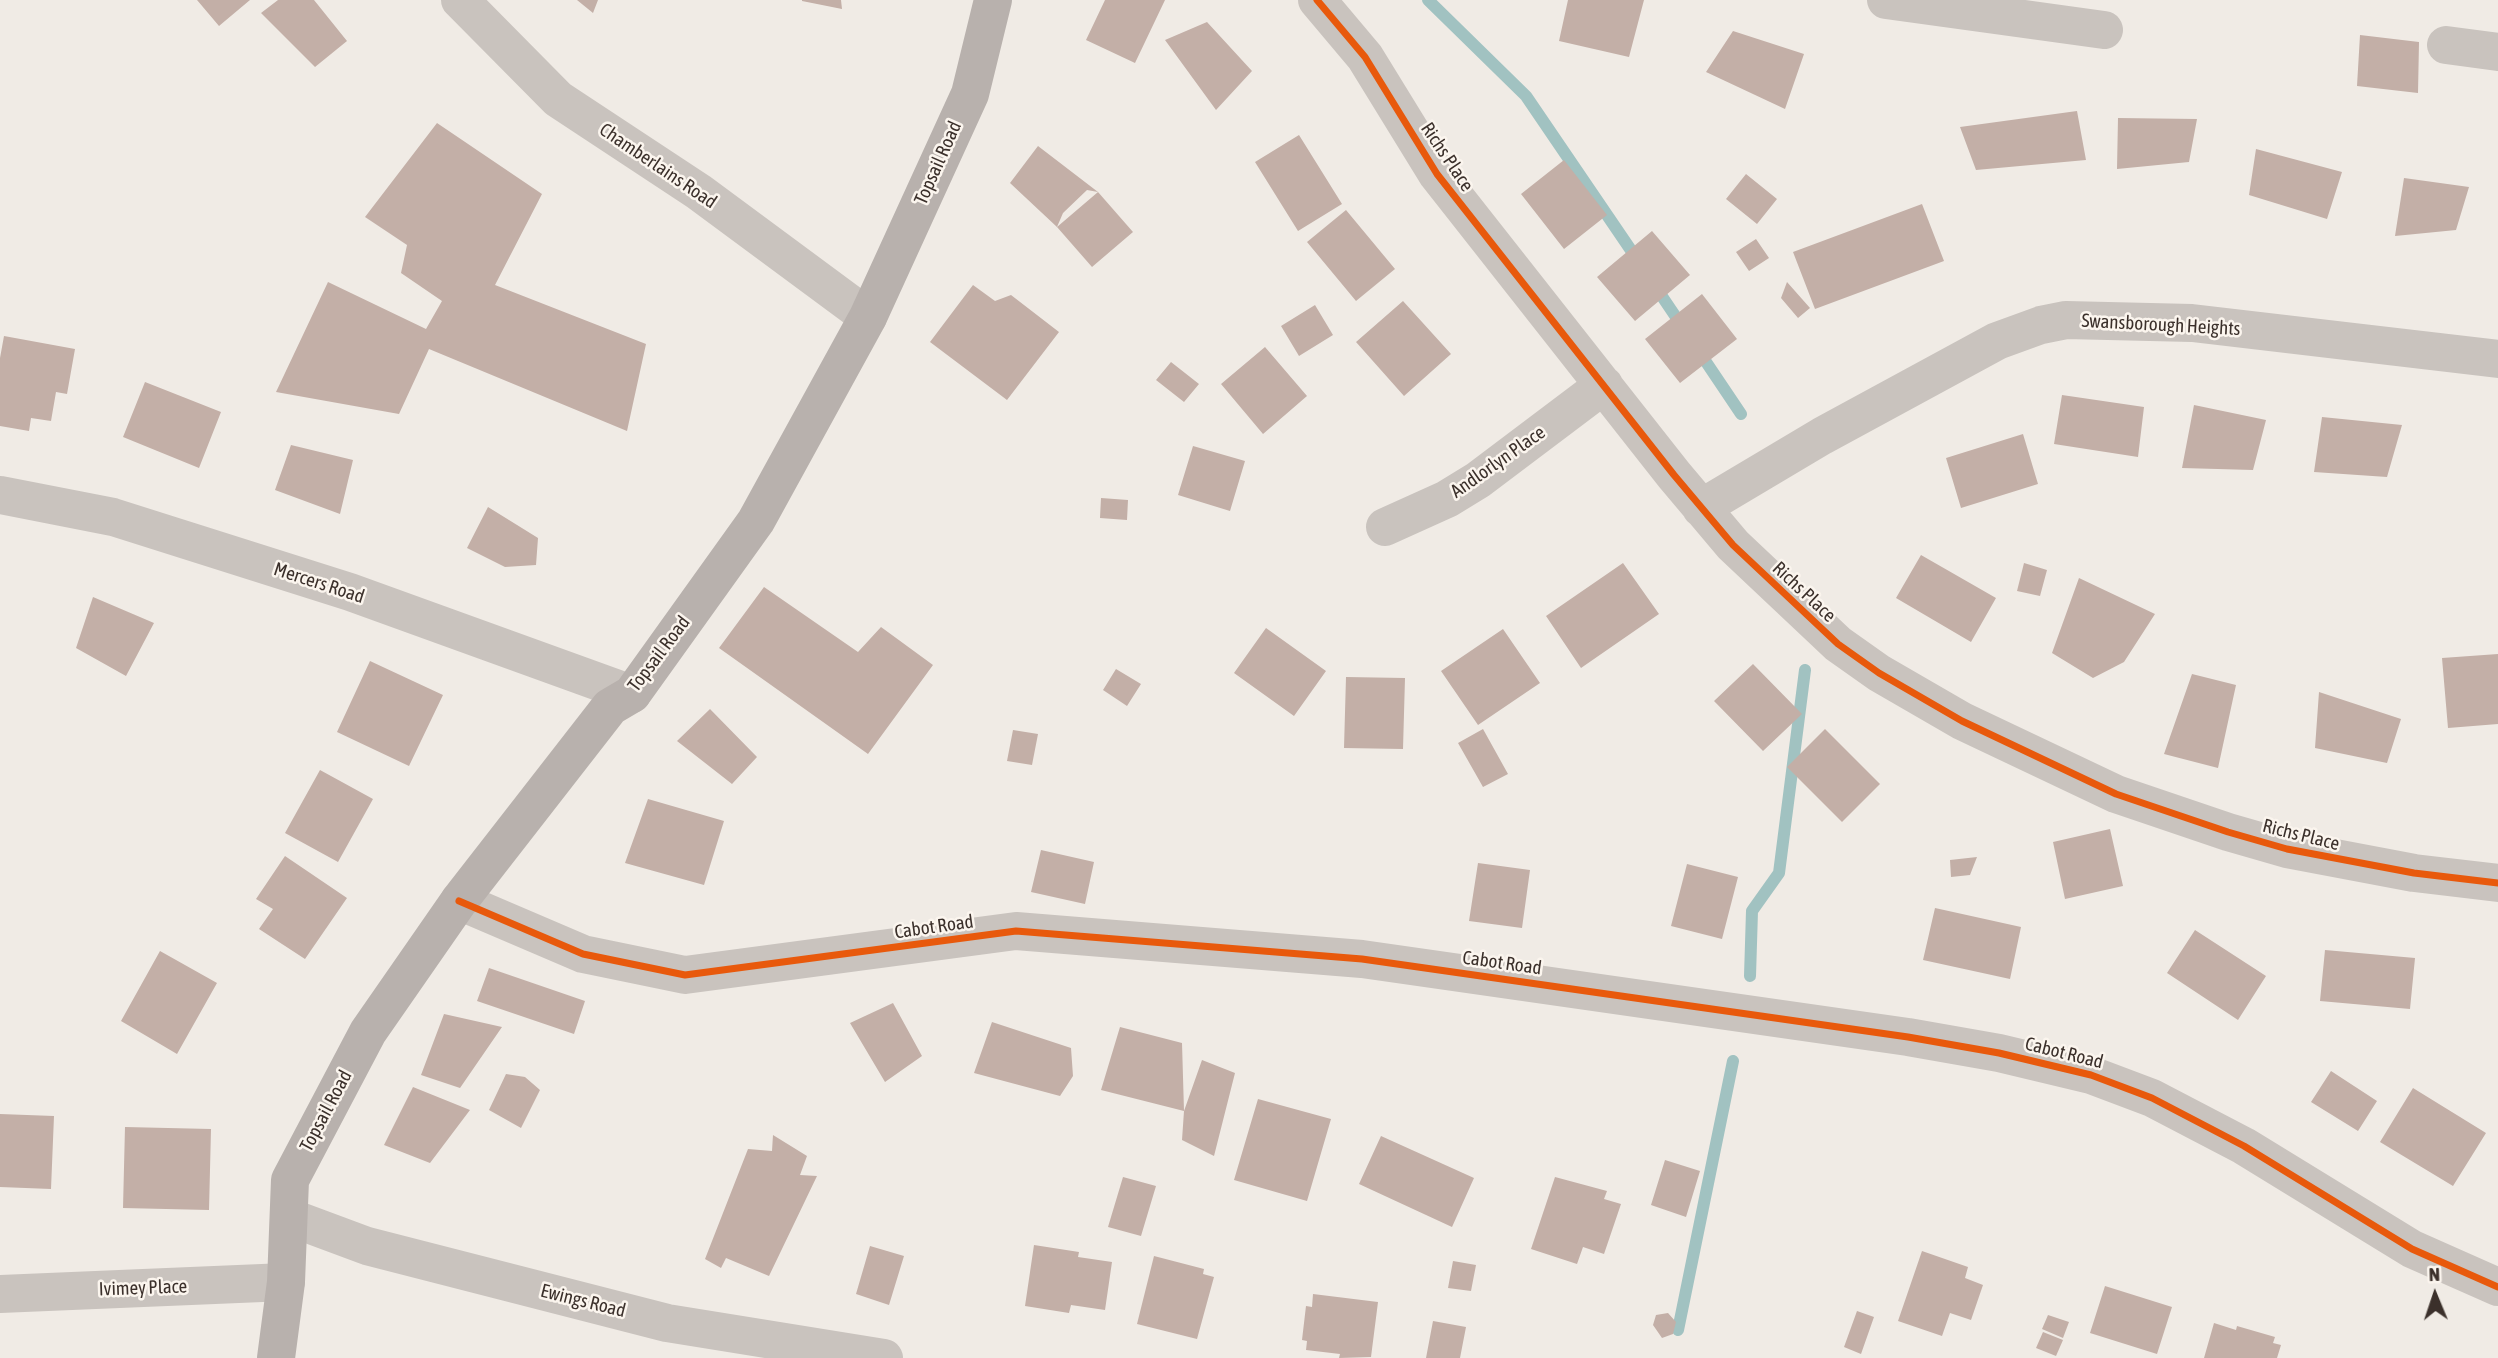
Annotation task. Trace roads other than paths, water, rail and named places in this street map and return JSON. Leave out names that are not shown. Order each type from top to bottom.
[{"type":"main road","name":"Topsail Road","points":[[276,1358],[286,1282],[290,1180],[361,1045],[459,901],[610,707],[632,694],[756,521],[868,317],[970,94],[993,0]]},
{"type":"street","name":"Chamberlains Road","points":[[460,0],[558,99],[699,192],[868,317]]},
{"type":"street","name":"Richs Place","points":[[1317,0],[1366,57],[1437,174],[1702,508],[1769,581],[1838,644],[1919,697],[2061,770],[2172,814],[2287,849],[2387,869],[2498,883]]},
{"type":"street","points":[[1886,0],[2104,30]]},
{"type":"street","points":[[2446,45],[2498,52]]},
{"type":"street","name":"Swansborough Heights","points":[[1702,508],[1822,436],[1997,341],[2041,325],[2066,320],[2192,323],[2498,359]]},
{"type":"street","name":"Andlorlyn Place","points":[[1385,527],[1447,499],[1478,480],[1604,385]]},
{"type":"street","name":"Mercers Road","points":[[0,495],[113,517],[350,592],[632,694]]},
{"type":"street","name":"Cabot Road","points":[[459,901],[583,954],[685,975],[1016,931],[1362,959],[1908,1037],[1999,1053],[2091,1075],[2152,1098],[2255,1153],[2412,1249],[2498,1287]]},
{"type":"street","name":"Ewings Road","points":[[289,1217],[367,1246],[667,1323],[884,1358]]},
{"type":"street","name":"Ivimey Place","points":[[0,1294],[286,1282]]},
{"type":"waterway","points":[[1428,0],[1526,96],[1639,262]]},
{"type":"waterway","points":[[1655,286],[1684,329]]},
{"type":"waterway","points":[[1698,350],[1741,414]]},
{"type":"waterway","points":[[1750,976],[1752,911],[1779,873],[1805,670]]},
{"type":"waterway","points":[[1678,1330],[1733,1061]]}]
